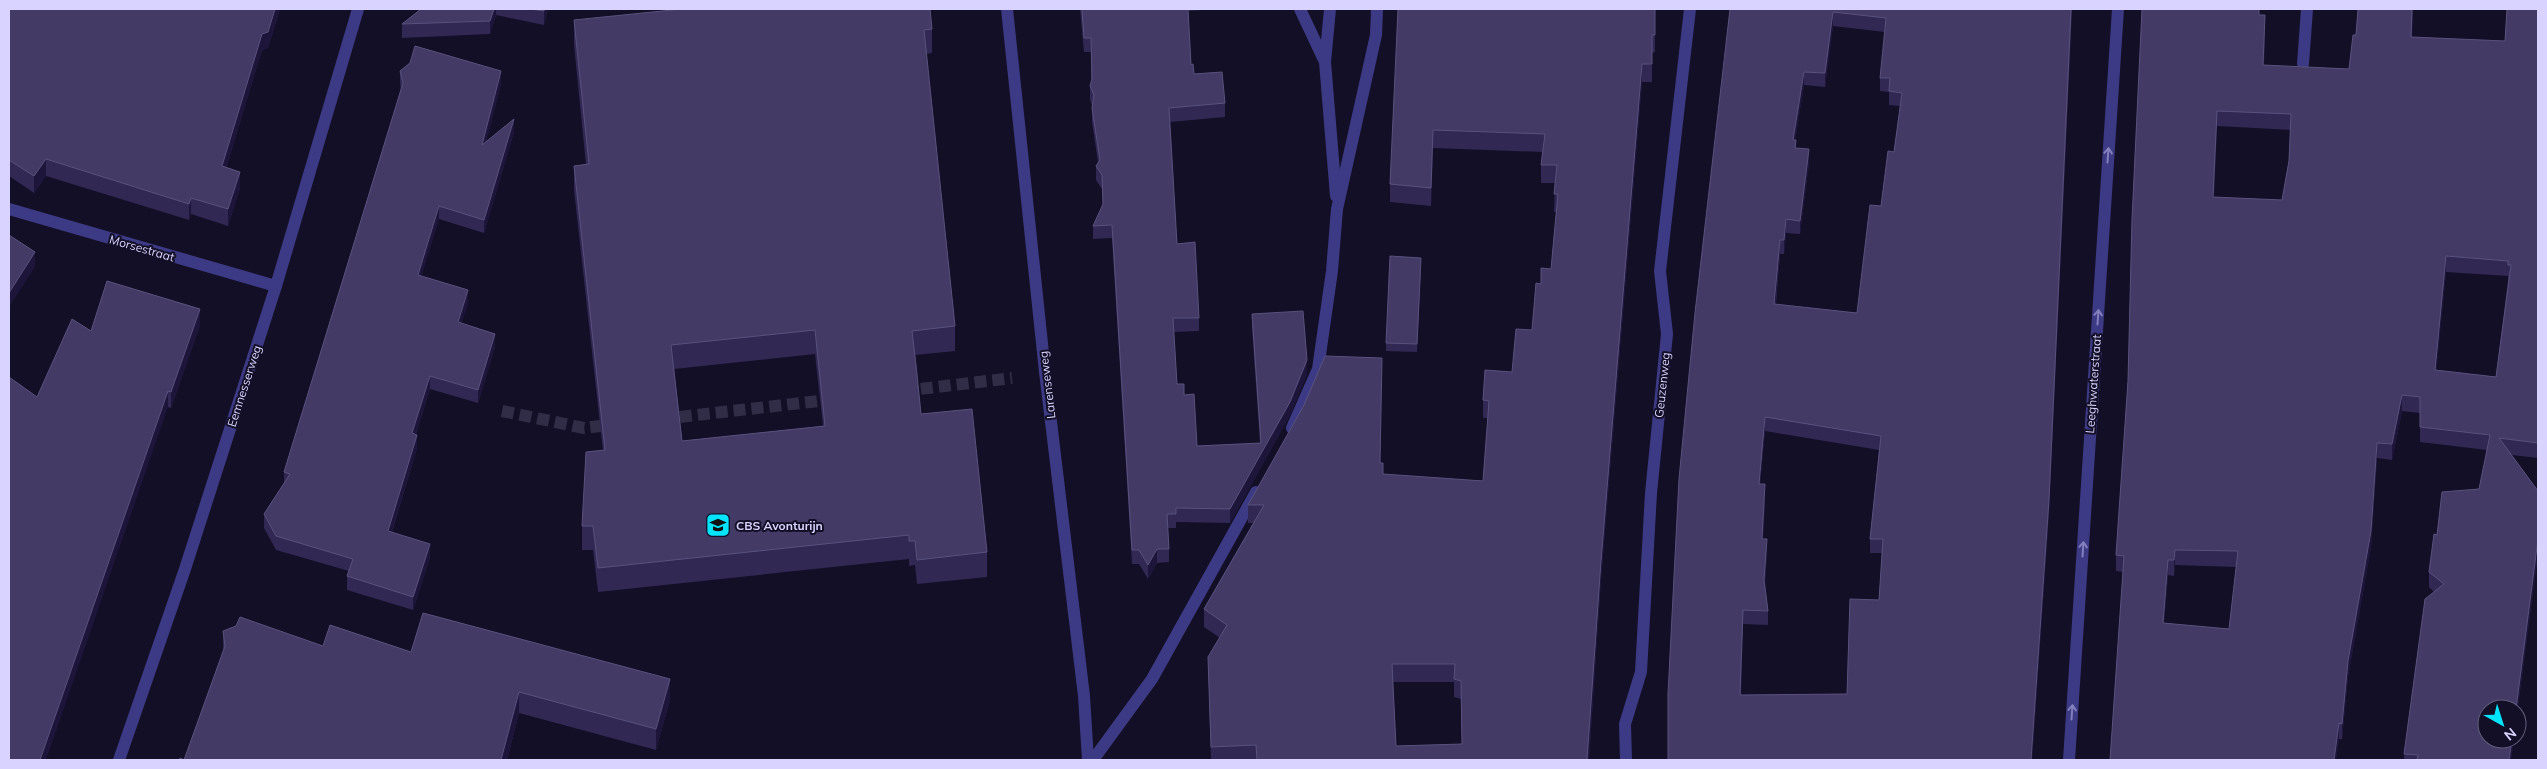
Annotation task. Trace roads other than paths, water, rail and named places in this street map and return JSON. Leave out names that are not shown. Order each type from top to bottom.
[{"type":"street","name":"Eemnesserweg","points":[[119,760],[185,569],[276,286],[358,9]]},
{"type":"street","name":"Larenseweg","points":[[1006,9],[1044,363],[1084,696],[1088,760]]},
{"type":"street","points":[[1300,9],[1325,62]]},
{"type":"street","points":[[1330,9],[1325,62],[1337,209]]},
{"type":"street","points":[[1288,436],[1318,369],[1332,270],[1337,209],[1376,34],[1377,9]]},
{"type":"street","name":"Geuzenweg","points":[[1626,760],[1625,724],[1641,672],[1651,493],[1667,334],[1660,271],[1690,9]]},
{"type":"street","name":"Leeghwaterstraat","points":[[2069,760],[2118,9]]},
{"type":"street","points":[[2303,64],[2307,9]]},
{"type":"street","name":"Morsestraat","points":[[9,210],[276,286]]},
{"type":"street","points":[[1093,760],[1152,679],[1263,479]]},
{"type":"tunnel","points":[[903,391],[1012,378]]},
{"type":"tunnel","points":[[662,419],[836,399]]},
{"type":"tunnel","points":[[502,411],[584,428],[617,424]]},
{"type":"place","name":"CBS Avonturijn","points":[[718,525]]}]
